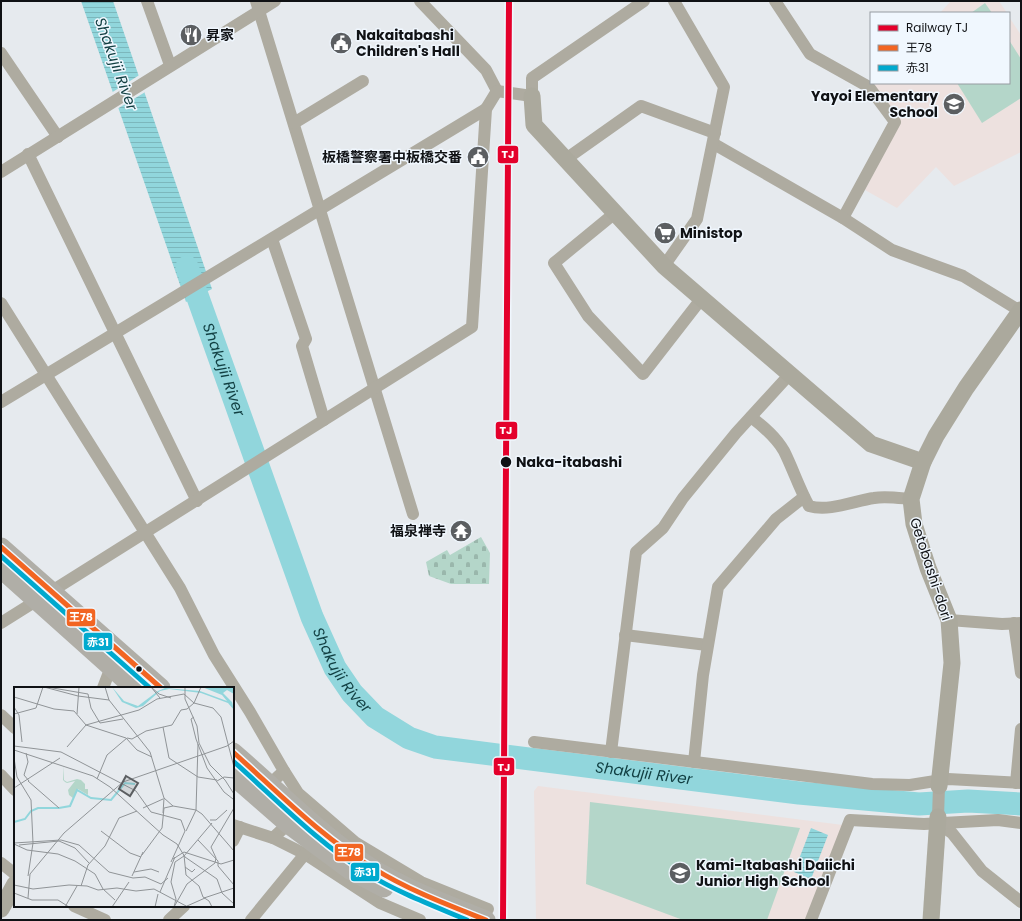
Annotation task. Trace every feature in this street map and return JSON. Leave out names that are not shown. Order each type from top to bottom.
[{"type":"main road","points":[[1,547],[44,596],[111,667],[133,687]]},
{"type":"main road","points":[[1,569],[44,596],[160,687]]},
{"type":"main road","points":[[234,753],[358,859],[414,891],[487,914]]},
{"type":"main road","points":[[234,777],[288,824],[350,870],[417,906],[453,920]]},
{"type":"street","points":[[147,1],[170,65]]},
{"type":"street","points":[[1,172],[108,106],[258,6],[275,1]]},
{"type":"street","points":[[420,1],[486,70],[497,91]]},
{"type":"street","points":[[644,1],[532,78],[534,125],[664,266],[871,444],[923,462]]},
{"type":"street","points":[[664,266],[697,219],[724,87],[674,1]]},
{"type":"street","points":[[775,1],[810,54],[869,87],[895,122],[843,218]]},
{"type":"street","points":[[258,6],[413,514]]},
{"type":"street","points":[[1,53],[58,137]]},
{"type":"street","points":[[294,123],[363,81]]},
{"type":"street","points":[[497,91],[532,96]]},
{"type":"street","points":[[1,402],[320,211],[486,109],[497,91]]},
{"type":"street","points":[[566,159],[642,106],[714,138],[892,250],[962,276],[1020,310]]},
{"type":"street","points":[[1,623],[375,389],[472,326],[486,109]]},
{"type":"street","points":[[28,154],[197,501]]},
{"type":"street","points":[[615,213],[554,263],[588,316],[643,374],[702,298]]},
{"type":"street","points":[[272,239],[306,339],[302,346],[324,420]]},
{"type":"street","points":[[1,303],[180,588],[214,655],[298,793],[356,843],[421,882],[487,914]]},
{"type":"street","name":"Getobashi-dori","points":[[939,783],[952,663],[949,620],[928,568],[914,524],[911,499],[923,462],[951,410],[1020,310]]},
{"type":"street","points":[[611,752],[636,552],[663,528],[683,498],[751,417],[790,374]]},
{"type":"street","points":[[751,417],[764,427],[784,451],[809,506],[816,508],[840,505],[875,497],[911,499]]},
{"type":"street","points":[[694,762],[707,646],[718,587],[776,519],[804,497]]},
{"type":"street","points":[[949,620],[1017,623],[1021,673]]},
{"type":"street","points":[[626,635],[707,646]]},
{"type":"street","points":[[103,687],[111,667]]},
{"type":"street","points":[[2,720],[14,727]]},
{"type":"street","points":[[534,742],[872,784],[910,785],[939,783],[948,779],[1018,783],[1021,729]]},
{"type":"street","points":[[270,784],[284,771]]},
{"type":"street","points":[[1,775],[14,789]]},
{"type":"street","points":[[931,920],[939,783]]},
{"type":"street","points":[[811,920],[850,820],[896,823],[938,820],[998,820],[1021,823]]},
{"type":"street","points":[[938,820],[952,833],[982,871],[1021,902]]},
{"type":"street","points":[[273,838],[288,824]]},
{"type":"street","points":[[234,836],[236,826],[273,838],[305,854],[380,903],[420,920]]},
{"type":"street","points":[[251,920],[305,854]]},
{"type":"street","points":[[1,863],[14,873]]},
{"type":"street","points":[[1,909],[14,886]]},
{"type":"street","points":[[81,907],[106,920]]},
{"type":"street","points":[[100,907],[106,920]]},
{"type":"street","points":[[169,920],[183,907]]},
{"type":"shaded area","points":[[951,1],[999,1],[1006,12],[941,12]]},
{"type":"shaded area","name":"Yayoi Elementary School","points":[[1010,18],[1021,35],[1021,152],[954,186],[936,167],[897,208],[865,190],[900,123],[874,86],[875,84],[1010,84]]},
{"type":"shaded area","name":"Kami-Itabashi Daiichi Junior High School","points":[[538,786],[843,825],[807,920],[536,920],[534,791]]},
{"type":"green space","points":[[985,3],[991,12],[972,12]]},
{"type":"green space","points":[[1010,42],[1021,59],[1021,98],[982,123],[958,84],[1010,84]]},
{"type":"green space","points":[[481,537],[490,553],[489,584],[451,584],[429,576],[426,562],[447,550],[450,555]]},
{"type":"green space","points":[[590,802],[800,828],[767,920],[683,920],[586,884]]},
{"type":"water","points":[[81,1],[113,1],[212,289],[186,302]]},
{"type":"water","points":[[811,828],[828,835],[811,879],[794,872]]},
{"type":"pier","points":[[141,74],[147,91],[117,109],[111,93]]},
{"type":"waterway","name":"Shakujii River","points":[[187,267],[312,617],[335,668],[352,693],[375,717],[409,738],[435,747],[799,793],[919,804],[968,801],[1021,804]]},
{"type":"rail line","name":"TJ","points":[[503,920],[509,1]]},
{"type":"transit line","name":"王78","points":[[1,547],[160,687]]},
{"type":"transit line","name":"赤31","points":[[1,556],[149,687]]},
{"type":"transit line","name":"王78","points":[[234,753],[300,813],[354,856],[386,876],[414,890],[486,920]]},
{"type":"transit line","name":"赤31","points":[[234,762],[315,835],[350,862],[392,887],[467,920]]},
{"type":"place","name":"昇家","points":[[191,35]]},
{"type":"place","name":"Nakaitabashi Children's Hall","points":[[341,43]]},
{"type":"place","name":"Yayoi Elementary School","points":[[954,104]]},
{"type":"place","name":"板橋警察署中板橋交番","points":[[478,157]]},
{"type":"place","name":"Ministop","points":[[665,233]]},
{"type":"place","name":"Naka-itabashi","points":[[506,462]]},
{"type":"place","name":"福泉禅寺","points":[[461,531]]},
{"type":"place","name":"Kami-Itabashi Daiichi Junior High School","points":[[680,873]]}]
